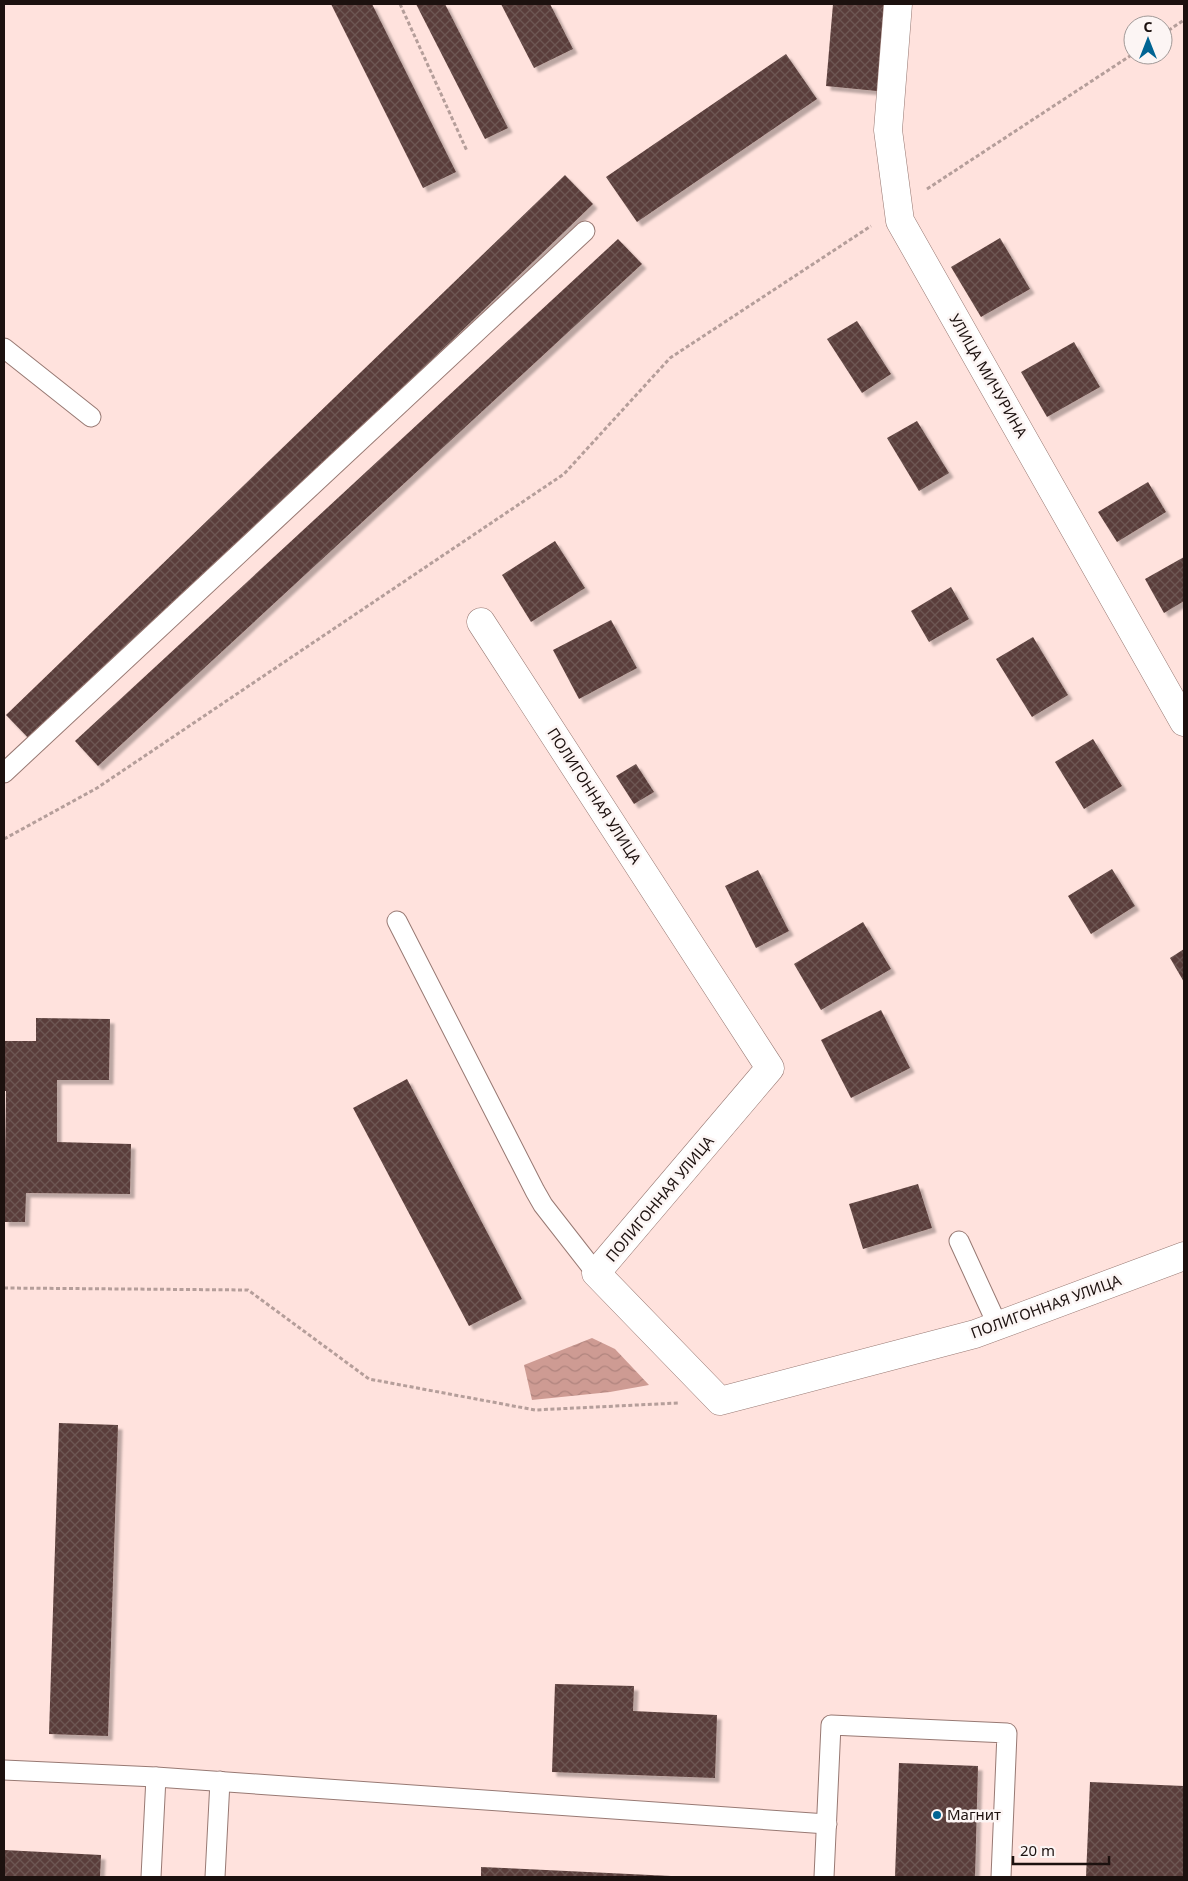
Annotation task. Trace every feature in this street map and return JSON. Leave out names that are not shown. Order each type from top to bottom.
[{"type":"street","name":"УЛИЦА МИЧУРИНА","points":[[898,4],[888,130],[900,221],[1184,722]]},
{"type":"street","name":"ПОЛИГОННАЯ УЛИЦА","points":[[481,622],[770,1068],[596,1273],[720,1401],[975,1334],[1184,1256]]},
{"type":"lane","points":[[4,773],[585,231]]},
{"type":"lane","points":[[4,348],[91,417]]},
{"type":"lane","points":[[397,921],[535,1190],[544,1205],[596,1273]]},
{"type":"lane","points":[[960,1241],[998,1326]]},
{"type":"lane","points":[[824,1877],[831,1725],[1007,1733],[1001,1877]]},
{"type":"lane","points":[[4,1770],[220,1781],[827,1824]]},
{"type":"lane","points":[[151,1877],[156,1777]]},
{"type":"lane","points":[[215,1877],[220,1781]]},
{"type":"path","points":[[400,4],[467,151]]},
{"type":"path","points":[[1173,27],[1184,20]]},
{"type":"path","points":[[926,190],[1123,61]]},
{"type":"path","points":[[4,839],[97,788],[564,474],[670,358],[876,222]]},
{"type":"path","points":[[4,1288],[248,1290],[369,1379],[535,1410],[720,1401]]},
{"type":"water","points":[[592,1338],[615,1349],[649,1385],[610,1392],[532,1400],[524,1365]]},
{"type":"building","points":[[331,4],[372,4],[456,172],[423,188]]},
{"type":"building","points":[[416,4],[445,4],[508,128],[485,139]]},
{"type":"building","points":[[501,4],[550,4],[573,49],[534,68]]},
{"type":"building","points":[[833,4],[884,4],[877,91],[826,86]]},
{"type":"building","points":[[786,54],[817,99],[637,222],[606,177]]},
{"type":"building","points":[[565,175],[593,204],[34,744],[6,715]]},
{"type":"building","points":[[1000,238],[1030,289],[981,317],[951,267]]},
{"type":"building","points":[[618,239],[642,264],[98,766],[75,741]]},
{"type":"building","points":[[857,321],[891,374],[862,393],[827,339]]},
{"type":"building","points":[[1074,342],[1100,387],[1047,417],[1021,372]]},
{"type":"building","points":[[917,421],[949,473],[919,491],[887,438]]},
{"type":"building","points":[[1148,482],[1166,512],[1117,542],[1098,512]]},
{"type":"building","points":[[555,541],[585,588],[531,622],[502,575]]},
{"type":"building","points":[[1184,557],[1184,601],[1164,613],[1145,579]]},
{"type":"building","points":[[951,587],[969,619],[929,642],[911,611]]},
{"type":"building","points":[[611,620],[637,668],[579,699],[553,650]]},
{"type":"building","points":[[1033,637],[1068,695],[1032,717],[996,659]]},
{"type":"building","points":[[1093,739],[1122,786],[1084,809],[1055,762]]},
{"type":"building","points":[[636,764],[654,792],[634,804],[616,776]]},
{"type":"building","points":[[1112,869],[1135,906],[1091,934],[1068,896]]},
{"type":"building","points":[[758,870],[789,931],[756,948],[725,886]]},
{"type":"building","points":[[863,922],[891,969],[821,1010],[794,964]]},
{"type":"building","points":[[1184,949],[1184,982],[1170,958]]},
{"type":"building","points":[[881,1010],[910,1068],[851,1098],[821,1040]]},
{"type":"building","points":[[36,1018],[110,1019],[109,1080],[57,1080],[57,1142],[131,1144],[130,1194],[26,1193],[25,1222],[4,1222],[6,1091],[4,1091],[4,1041],[36,1041]]},
{"type":"building","points":[[407,1079],[522,1299],[469,1326],[353,1108]]},
{"type":"building","points":[[918,1184],[932,1228],[863,1249],[849,1204]]},
{"type":"building","points":[[59,1423],[118,1425],[108,1736],[49,1734]]},
{"type":"building","points":[[555,1684],[634,1686],[633,1711],[717,1715],[715,1778],[552,1772]]},
{"type":"building","name":"Магнит","points":[[899,1763],[978,1766],[975,1877],[895,1877]]},
{"type":"building","points":[[1090,1782],[1184,1786],[1184,1877],[1086,1877]]},
{"type":"building","points":[[4,1850],[101,1855],[100,1877],[4,1877]]},
{"type":"building","points":[[481,1867],[671,1876],[671,1877],[481,1877]]},
{"type":"place","name":"Магнит","points":[[937,1815]]}]
